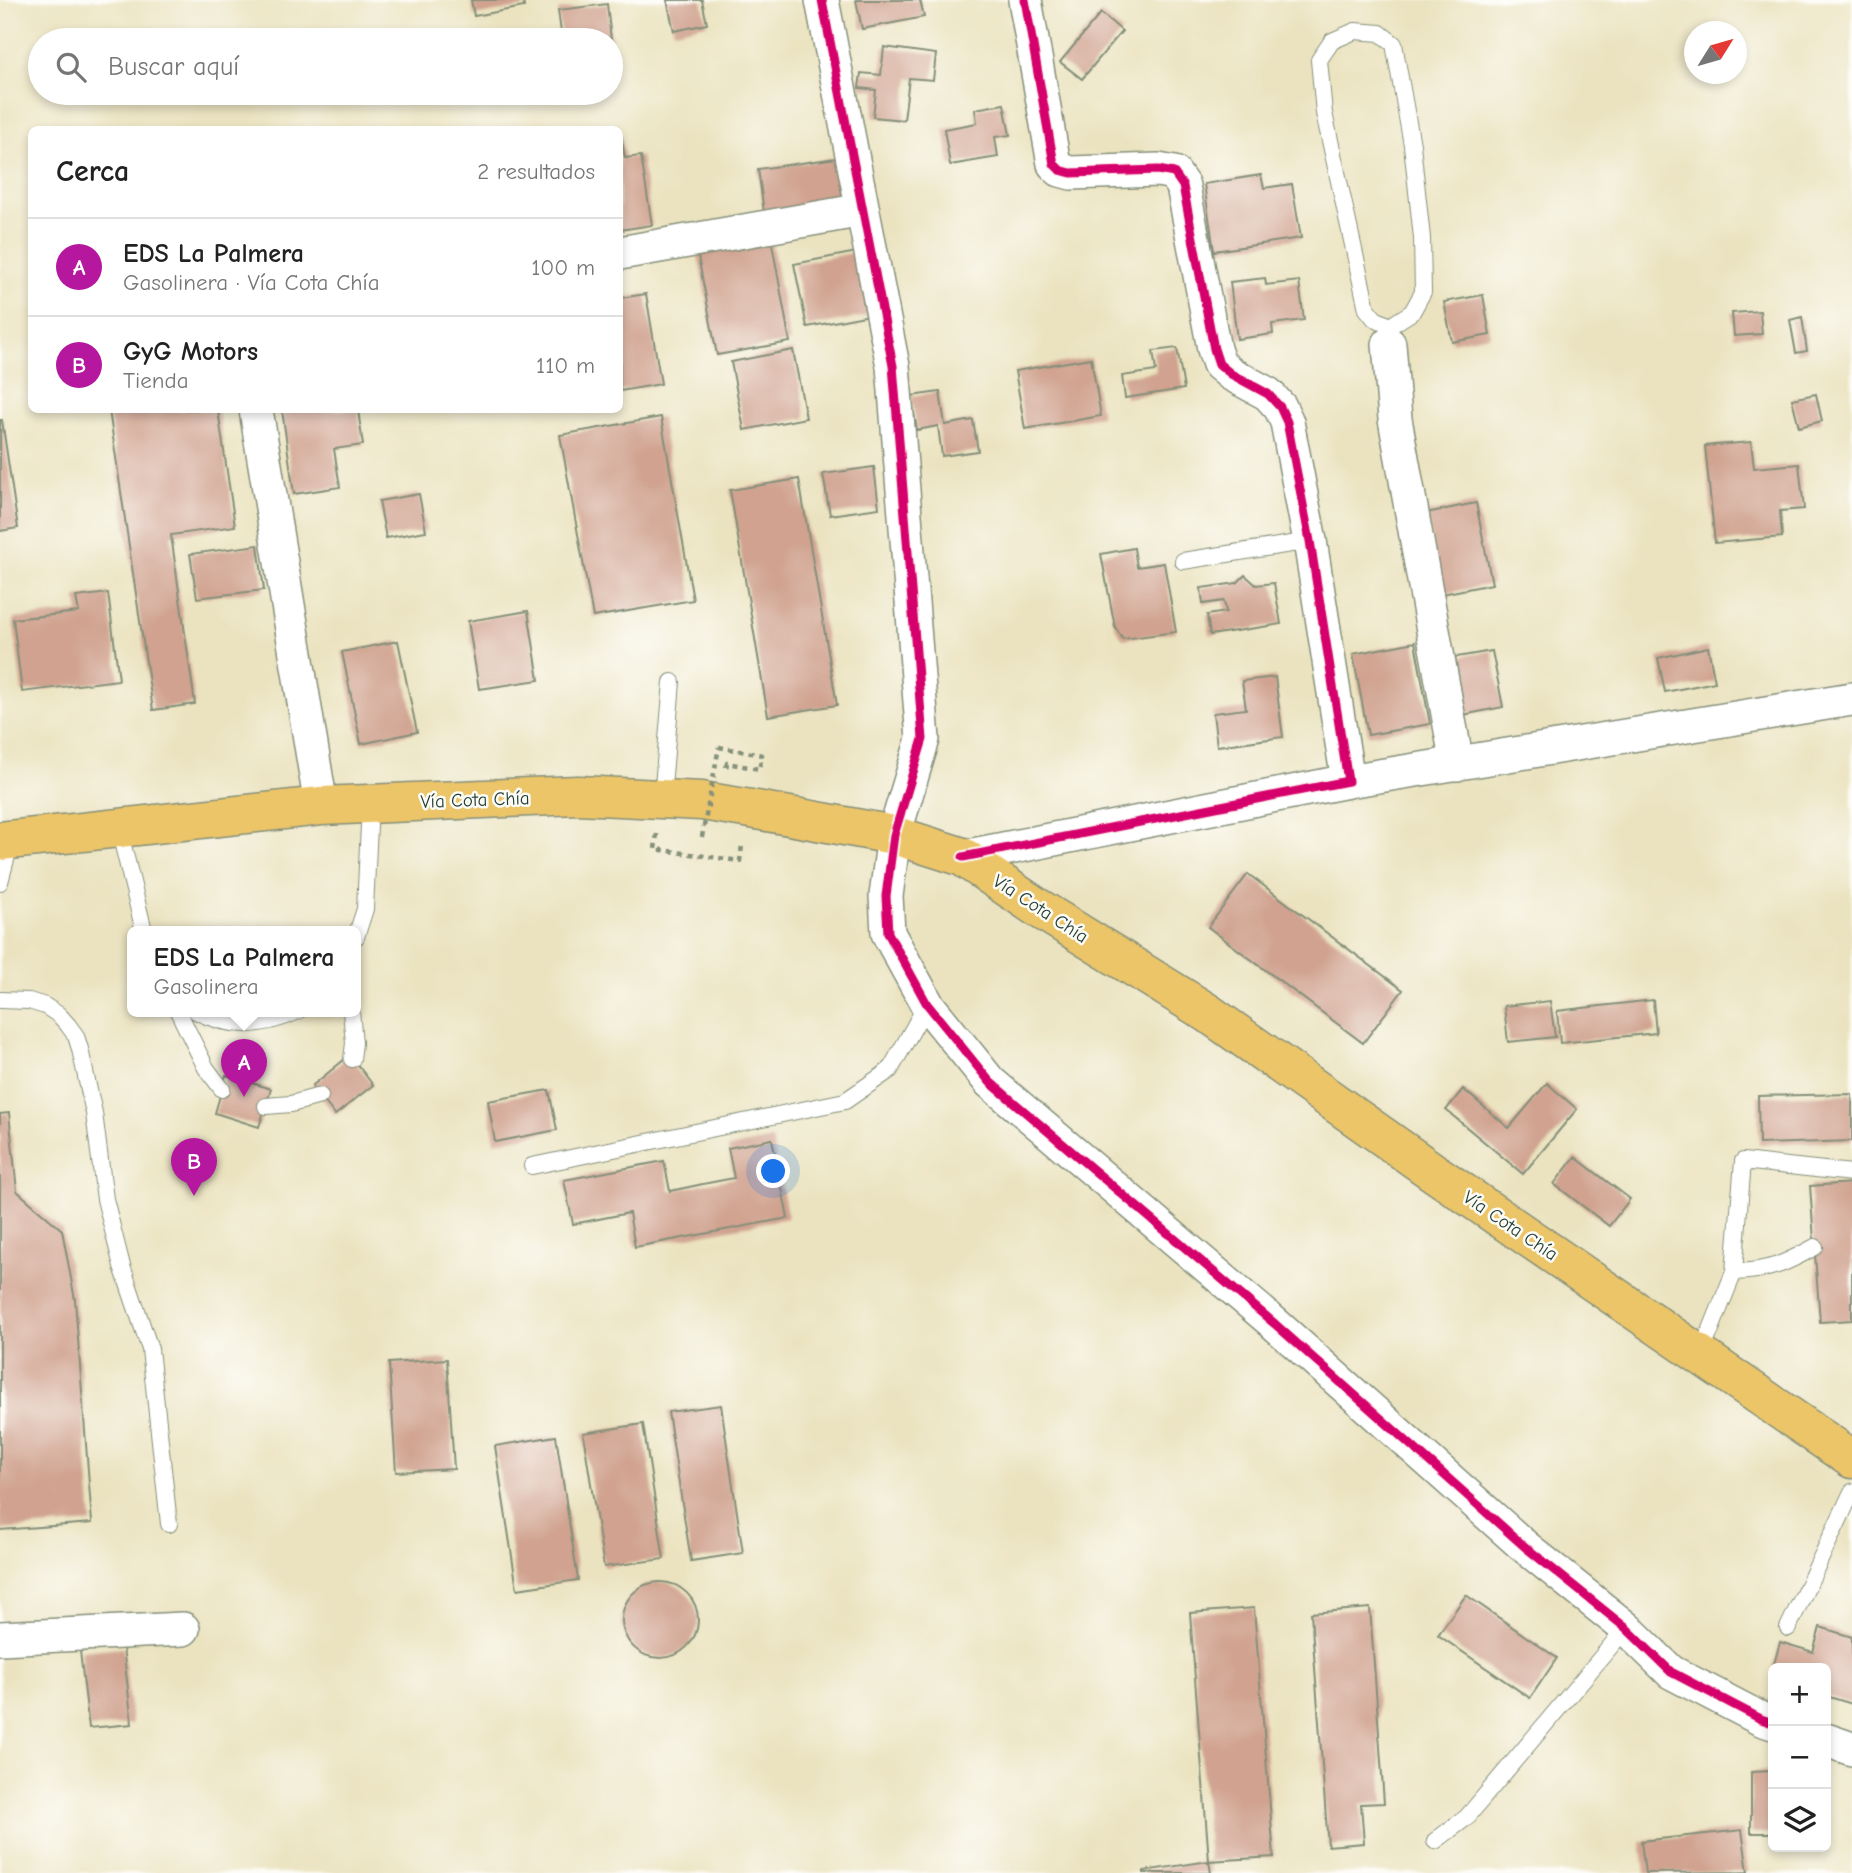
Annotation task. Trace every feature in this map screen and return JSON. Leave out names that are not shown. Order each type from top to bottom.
[{"type":"main road","name":"Vía Cota Chía","points":[[6,841],[321,806],[578,795],[702,802],[751,809],[894,835],[962,857],[1035,906],[1208,1013],[1436,1174],[1852,1459]]},
{"type":"street","points":[[822,0],[894,366],[923,739],[894,835],[886,897],[888,933],[927,1004],[990,1082],[1275,1324],[1524,1546],[1626,1628],[1671,1672],[1768,1721]]},
{"type":"street","points":[[1025,0],[1054,164],[1060,170],[1071,173],[1158,170],[1174,173],[1179,178],[1219,364],[1231,374],[1268,394],[1280,407],[1287,422],[1310,541],[1348,780]]},
{"type":"street","points":[[623,252],[863,210]]},
{"type":"street","points":[[1390,335],[1395,419],[1457,764]]},
{"type":"street","points":[[256,413],[321,806]]},
{"type":"street","points":[[962,857],[1348,780],[1852,699]]},
{"type":"street","points":[[0,1638],[183,1629]]},
{"type":"street","points":[[1831,1742],[1852,1749]]},
{"type":"lane","points":[[1355,32],[1380,33],[1394,44],[1412,145],[1422,237],[1423,292],[1412,312],[1390,335],[1367,309],[1324,113],[1319,60],[1332,41],[1355,32]]},
{"type":"lane","points":[[1183,562],[1310,541]]},
{"type":"lane","points":[[662,800],[672,682]]},
{"type":"lane","points":[[360,926],[365,909],[370,804]]},
{"type":"lane","points":[[119,829],[143,926]]},
{"type":"lane","points":[[0,882],[6,841]]},
{"type":"lane","points":[[0,1000],[29,1001],[45,1006],[68,1025],[80,1049],[93,1113],[105,1199],[122,1266],[150,1349],[169,1524]]},
{"type":"lane","points":[[532,1166],[845,1101],[890,1070],[927,1004]]},
{"type":"lane","points":[[181,1017],[206,1068],[222,1089]]},
{"type":"lane","points":[[206,1017],[242,1025],[259,1024],[284,1017]]},
{"type":"lane","points":[[352,1017],[355,1043],[352,1059]]},
{"type":"lane","points":[[266,1106],[291,1104],[320,1096]]},
{"type":"lane","points":[[1701,1354],[1734,1272],[1743,1161],[1852,1173]]},
{"type":"lane","points":[[1734,1272],[1760,1271],[1787,1262],[1815,1247]]},
{"type":"lane","points":[[1788,1629],[1852,1492]]},
{"type":"lane","points":[[1434,1841],[1467,1817],[1626,1628]]},
{"type":"path","points":[[702,837],[719,747]]},
{"type":"path","points":[[662,800],[655,849],[740,861],[742,842]]},
{"type":"building","points":[[471,0],[523,0],[524,7],[474,16]]},
{"type":"building","points":[[667,0],[702,0],[707,24],[674,31]]},
{"type":"building","points":[[856,0],[920,0],[924,17],[862,29]]},
{"type":"building","points":[[607,4],[610,28],[560,28],[558,10]]},
{"type":"building","points":[[1101,13],[1122,31],[1082,79],[1060,62]]},
{"type":"building","points":[[884,47],[936,54],[933,80],[909,78],[904,120],[873,117],[876,90],[859,88],[861,73],[881,75]]},
{"type":"building","points":[[1004,104],[1010,135],[995,137],[998,157],[950,165],[944,129],[977,123],[975,109]]},
{"type":"building","points":[[623,146],[625,158],[641,156],[652,225],[623,230]]},
{"type":"building","points":[[837,158],[844,209],[765,220],[758,169]]},
{"type":"building","points":[[1261,175],[1264,188],[1292,184],[1301,238],[1214,251],[1204,184]]},
{"type":"building","points":[[771,238],[790,342],[717,355],[697,251]]},
{"type":"building","points":[[857,252],[870,315],[807,327],[794,264]]},
{"type":"building","points":[[1265,278],[1266,285],[1299,281],[1304,320],[1272,324],[1273,334],[1237,339],[1230,282]]},
{"type":"building","points":[[646,294],[661,384],[623,390],[623,298]]},
{"type":"building","points":[[1483,295],[1490,335],[1452,342],[1444,302]]},
{"type":"building","points":[[1760,311],[1762,334],[1734,336],[1732,313]]},
{"type":"building","points":[[1802,317],[1807,351],[1796,353],[1790,320]]},
{"type":"building","points":[[1177,348],[1184,389],[1125,398],[1122,376],[1156,371],[1153,351]]},
{"type":"building","points":[[793,350],[806,418],[744,430],[731,362]]},
{"type":"building","points":[[1091,358],[1101,416],[1025,429],[1015,371]]},
{"type":"building","points":[[940,392],[945,425],[973,420],[978,451],[942,456],[938,426],[917,430],[911,396]]},
{"type":"building","points":[[1816,394],[1822,421],[1799,427],[1792,399]]},
{"type":"building","points":[[109,413],[218,413],[235,526],[171,535],[195,704],[153,710]]},
{"type":"building","points":[[282,413],[358,413],[363,445],[334,449],[340,487],[294,494]]},
{"type":"building","points":[[661,417],[693,600],[593,617],[560,435]]},
{"type":"building","points":[[0,420],[18,528],[0,531]]},
{"type":"building","points":[[1751,442],[1754,468],[1799,464],[1804,509],[1780,511],[1782,537],[1715,543],[1705,446]]},
{"type":"building","points":[[874,467],[879,508],[830,515],[823,474]]},
{"type":"building","points":[[799,479],[837,705],[768,716],[730,490]]},
{"type":"building","points":[[419,494],[426,531],[386,538],[379,501]]},
{"type":"building","points":[[1476,503],[1492,584],[1442,594],[1426,513]]},
{"type":"building","points":[[258,545],[264,590],[197,598],[190,554]]},
{"type":"building","points":[[1134,548],[1137,567],[1164,563],[1176,632],[1123,639],[1115,627],[1101,554]]},
{"type":"building","points":[[1245,575],[1256,585],[1274,583],[1281,624],[1210,635],[1207,615],[1226,612],[1224,601],[1203,604],[1201,588],[1237,583]]},
{"type":"building","points":[[108,593],[119,680],[22,692],[13,619],[79,612],[76,597]]},
{"type":"building","points":[[528,611],[539,680],[479,689],[468,621]]},
{"type":"building","points":[[398,641],[417,732],[361,744],[342,652]]},
{"type":"building","points":[[1415,642],[1430,724],[1368,735],[1353,654]]},
{"type":"building","points":[[1708,647],[1715,682],[1665,692],[1658,658]]},
{"type":"building","points":[[1492,651],[1503,707],[1463,715],[1451,658]]},
{"type":"building","points":[[1275,677],[1283,737],[1217,746],[1213,713],[1246,709],[1242,681]]},
{"type":"building","points":[[1248,874],[1403,990],[1363,1043],[1208,927]]},
{"type":"building","points":[[1653,1000],[1656,1033],[1560,1043],[1557,1011]]},
{"type":"building","points":[[1550,1001],[1555,1037],[1508,1042],[1504,1006]]},
{"type":"building","points":[[350,1055],[373,1085],[335,1115],[312,1086]]},
{"type":"building","points":[[226,1075],[271,1089],[259,1127],[215,1113]]},
{"type":"building","points":[[1547,1083],[1577,1109],[1523,1174],[1446,1110],[1463,1089],[1509,1128]]},
{"type":"building","points":[[549,1090],[557,1130],[495,1142],[488,1101]]},
{"type":"building","points":[[1852,1094],[1852,1141],[1759,1144],[1758,1096]]},
{"type":"building","points":[[9,1113],[17,1191],[62,1230],[75,1300],[92,1523],[0,1530],[0,1114]]},
{"type":"building","points":[[772,1139],[788,1218],[635,1247],[629,1213],[573,1224],[564,1180],[664,1161],[670,1191],[734,1178],[728,1148]]},
{"type":"building","points":[[1575,1157],[1630,1199],[1609,1226],[1554,1184]]},
{"type":"building","points":[[1852,1183],[1852,1320],[1820,1322],[1810,1186]]},
{"type":"building","points":[[447,1359],[454,1469],[396,1472],[389,1363]]},
{"type":"building","points":[[721,1405],[743,1553],[691,1561],[668,1412]]},
{"type":"building","points":[[643,1424],[664,1559],[604,1567],[583,1433]]},
{"type":"building","points":[[556,1436],[578,1580],[517,1589],[495,1446]]},
{"type":"building","points":[[653,1582],[667,1582],[681,1588],[692,1599],[698,1620],[695,1635],[687,1647],[667,1658],[653,1658],[639,1652],[628,1641],[622,1627],[622,1613],[628,1599],[639,1588]]},
{"type":"building","points":[[1466,1595],[1557,1658],[1530,1698],[1438,1635]]},
{"type":"building","points":[[1254,1608],[1274,1857],[1209,1861],[1190,1613]]},
{"type":"building","points":[[1370,1608],[1384,1803],[1361,1804],[1364,1843],[1328,1846],[1311,1613]]},
{"type":"building","points":[[1820,1627],[1852,1637],[1852,1704],[1831,1698],[1831,1663],[1774,1663],[1780,1642],[1813,1652]]},
{"type":"building","points":[[123,1647],[132,1724],[89,1728],[80,1651]]},
{"type":"building","points":[[1768,1771],[1768,1833],[1751,1833],[1751,1772]]},
{"type":"building","points":[[1742,1830],[1748,1872],[1645,1873],[1641,1841]]},
{"type":"building","points":[[1209,1861],[1211,1873],[1144,1873],[1144,1871]]},
{"type":"cycle path","points":[[822,0],[893,366],[923,739],[894,835],[886,896],[888,933],[927,1004],[990,1082],[1275,1324],[1524,1546],[1626,1628],[1671,1672],[1768,1721]]},
{"type":"cycle path","points":[[963,857],[1348,781],[1310,541],[1287,422],[1280,407],[1268,394],[1231,374],[1219,364],[1183,186],[1174,173],[1158,170],[1071,173],[1060,170],[1054,164],[1025,0]]},
{"type":"place","name":"EDS La Palmera","points":[[244,1097]]},
{"type":"place","name":"GyG Motors","points":[[194,1196]]}]
